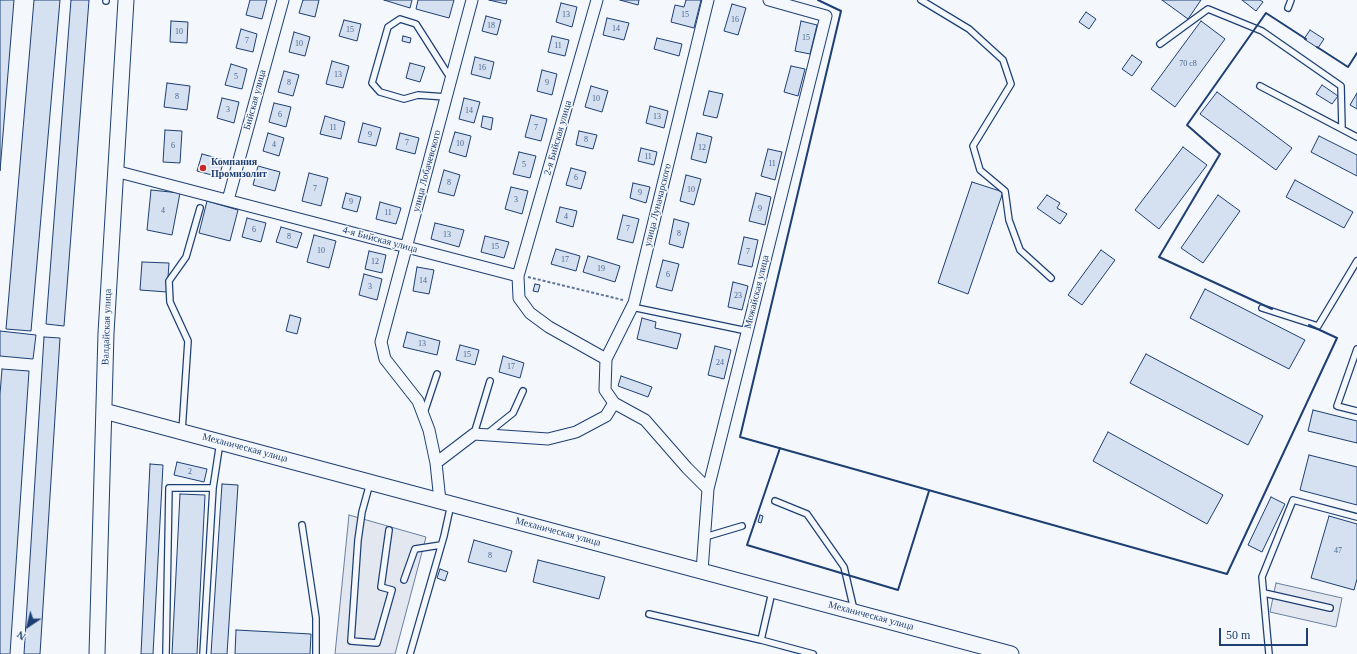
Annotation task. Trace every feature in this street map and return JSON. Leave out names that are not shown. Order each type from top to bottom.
[{"type":"street","name":"Валдайская улица","points":[[97,654],[106,333],[126,0]]},
{"type":"street","name":"Бийская улица","points":[[228,200],[283,0]]},
{"type":"street","name":"улица Лобачевского","points":[[423,415],[418,401],[385,359],[381,342],[472,0]]},
{"type":"street","name":"2-я Бийская улица","points":[[519,275],[597,0]]},
{"type":"street","name":"улица Луначарского","points":[[614,403],[605,390],[606,359],[633,305],[708,0]]},
{"type":"street","name":"Можайская улица","points":[[702,571],[708,489],[826,16],[769,0]]},
{"type":"street","name":"4-я Бийская улица","points":[[115,171],[519,275]]},
{"type":"street","points":[[519,275],[519,298],[530,313],[549,327],[606,359]]},
{"type":"street","points":[[436,463],[474,434],[548,439],[576,432],[606,416],[614,403],[645,420],[687,468],[708,489]]},
{"type":"street","name":"Механическая улица","points":[[104,411],[1011,654]]},
{"type":"street","points":[[423,415],[446,502]]},
{"type":"lane","points":[[921,0],[969,29],[1003,60],[1011,84],[973,146],[980,170],[1005,191],[1010,220],[1020,250],[1051,278]]},
{"type":"lane","points":[[1288,8],[1291,0]]},
{"type":"lane","points":[[1160,44],[1208,9],[1262,31],[1341,86],[1342,129]]},
{"type":"lane","points":[[446,97],[418,95],[404,99],[380,92],[372,83],[388,27],[400,19],[416,24],[451,79]]},
{"type":"lane","points":[[1260,86],[1357,137]]},
{"type":"lane","points":[[182,431],[188,341],[170,302],[169,280],[186,257],[200,208]]},
{"type":"lane","points":[[1262,308],[1318,326],[1357,261]]},
{"type":"lane","points":[[633,305],[747,331]]},
{"type":"lane","points":[[1357,350],[1338,406],[1357,411]]},
{"type":"lane","points":[[423,415],[437,374]]},
{"type":"lane","points":[[474,434],[490,381]]},
{"type":"lane","points":[[486,435],[512,413],[523,390]]},
{"type":"lane","points":[[203,654],[213,488],[220,442]]},
{"type":"lane","points":[[370,482],[362,512],[358,540],[350,641],[377,643],[392,590],[381,588],[389,530]]},
{"type":"lane","points":[[166,654],[169,488],[213,488]]},
{"type":"lane","points":[[1269,654],[1262,577],[1292,500],[1357,517]]},
{"type":"lane","points":[[776,501],[807,514],[844,567],[854,612]]},
{"type":"lane","points":[[410,654],[442,545],[446,502]]},
{"type":"lane","points":[[302,525],[316,618],[316,654]]},
{"type":"lane","points":[[705,537],[742,526]]},
{"type":"lane","points":[[404,580],[415,549],[442,545]]},
{"type":"lane","points":[[761,640],[773,590]]},
{"type":"lane","points":[[1264,593],[1330,608]]},
{"type":"lane","points":[[649,614],[761,640],[813,654]]},
{"type":"path","points":[[519,275],[633,305]]},
{"type":"shaded area","points":[[349,515],[426,537],[395,654],[335,654]]},
{"type":"shaded area","points":[[1276,583],[1342,598],[1336,627],[1270,612]]},
{"type":"building","points":[[0,0],[14,0],[0,171]]},
{"type":"building","points":[[34,0],[60,0],[31,331],[6,329]]},
{"type":"building","points":[[71,0],[89,0],[64,326],[46,324]]},
{"type":"building","points":[[250,0],[267,0],[262,19],[246,15]]},
{"type":"building","points":[[303,0],[319,0],[315,17],[299,13]]},
{"type":"building","points":[[384,0],[412,0],[410,8]]},
{"type":"building","points":[[418,0],[454,0],[449,18],[416,9]]},
{"type":"building","points":[[489,0],[507,0],[506,4]]},
{"type":"building","points":[[620,0],[639,0],[638,5]]},
{"type":"building","points":[[686,0],[701,0],[694,28],[671,22],[675,5],[684,7]]},
{"type":"building","points":[[1162,0],[1201,0],[1188,19]]},
{"type":"building","points":[[1242,0],[1260,0],[1263,2],[1256,11]]},
{"type":"building","points":[[561,3],[577,7],[572,27],[556,22]]},
{"type":"building","points":[[732,4],[746,8],[738,35],[724,31]]},
{"type":"building","points":[[1086,12],[1096,19],[1089,29],[1079,22]]},
{"type":"building","points":[[486,16],[501,20],[497,35],[482,31]]},
{"type":"building","points":[[607,18],[629,23],[624,40],[603,35]]},
{"type":"building","points":[[344,20],[361,24],[357,41],[339,36]]},
{"type":"building","points":[[171,21],[188,22],[187,43],[170,42]]},
{"type":"building","points":[[801,21],[817,25],[810,54],[795,51]]},
{"type":"building","points":[[1201,21],[1225,39],[1175,107],[1151,89]]},
{"type":"building","points":[[241,29],[257,34],[253,52],[236,48]]},
{"type":"building","points":[[1310,30],[1324,39],[1318,48],[1304,39]]},
{"type":"building","points":[[294,32],[310,37],[305,56],[289,52]]},
{"type":"building","points":[[403,36],[411,38],[410,43],[402,41]]},
{"type":"building","points":[[552,36],[569,40],[565,56],[548,52]]},
{"type":"building","points":[[657,38],[682,44],[679,56],[654,49]]},
{"type":"building","points":[[1132,55],[1142,62],[1132,76],[1122,69]]},
{"type":"building","points":[[475,57],[494,62],[490,79],[471,74]]},
{"type":"building","points":[[332,61],[349,66],[343,88],[326,84]]},
{"type":"building","points":[[410,63],[425,67],[420,82],[406,78]]},
{"type":"building","points":[[231,64],[247,69],[242,89],[225,85]]},
{"type":"building","points":[[791,66],[805,69],[798,96],[784,92]]},
{"type":"building","points":[[542,70],[557,74],[552,95],[537,91]]},
{"type":"building","points":[[284,71],[299,75],[293,96],[278,92]]},
{"type":"building","points":[[167,83],[190,86],[187,110],[164,107]]},
{"type":"building","points":[[1322,85],[1338,96],[1332,104],[1316,94]]},
{"type":"building","points":[[591,86],[608,91],[602,112],[585,107]]},
{"type":"building","points":[[709,91],[723,94],[717,118],[703,115]]},
{"type":"building","points":[[1217,92],[1292,148],[1276,170],[1200,114]]},
{"type":"building","points":[[1357,93],[1357,109],[1350,105]]},
{"type":"building","points":[[222,98],[239,102],[234,123],[217,118]]},
{"type":"building","points":[[464,98],[480,102],[474,123],[459,119]]},
{"type":"building","points":[[274,103],[291,107],[286,127],[269,122]]},
{"type":"building","points":[[650,106],[668,111],[664,128],[646,123]]},
{"type":"building","points":[[531,115],[547,119],[541,141],[525,137]]},
{"type":"building","points":[[325,116],[345,122],[341,139],[320,134]]},
{"type":"building","points":[[483,116],[493,118],[491,130],[481,127]]},
{"type":"building","points":[[363,123],[381,128],[376,146],[358,142]]},
{"type":"building","points":[[165,130],[182,131],[180,163],[163,162]]},
{"type":"building","points":[[579,131],[597,135],[593,149],[576,145]]},
{"type":"building","points":[[455,132],[471,136],[466,157],[449,152]]},
{"type":"building","points":[[268,133],[284,138],[279,156],[263,151]]},
{"type":"building","points":[[400,133],[419,138],[415,154],[396,149]]},
{"type":"building","points":[[697,133],[712,137],[706,163],[691,159]]},
{"type":"building","points":[[1319,136],[1357,155],[1357,176],[1311,152]]},
{"type":"building","points":[[1183,147],[1207,165],[1159,229],[1135,210]]},
{"type":"building","points":[[641,148],[657,152],[654,165],[638,161]]},
{"type":"building","points":[[768,149],[782,152],[775,180],[761,176]]},
{"type":"building","points":[[519,152],[536,156],[530,178],[513,174]]},
{"type":"building","points":[[202,154],[224,160],[219,177],[197,171]]},
{"type":"building","points":[[258,166],[280,172],[275,191],[253,185]]},
{"type":"building","points":[[571,168],[586,172],[581,189],[566,185]]},
{"type":"building","points":[[444,170],[460,175],[454,196],[438,192]]},
{"type":"building","points":[[309,173],[328,178],[321,206],[302,201]]},
{"type":"building","points":[[686,175],[701,179],[694,205],[680,201]]},
{"type":"building","points":[[1295,180],[1353,212],[1344,228],[1286,197]]},
{"type":"building","points":[[972,182],[1003,192],[968,294],[938,283]]},
{"type":"building","points":[[633,183],[650,187],[646,203],[630,198]]},
{"type":"building","points":[[511,187],[528,191],[522,214],[505,209]]},
{"type":"building","points":[[151,190],[180,193],[172,235],[147,230]]},
{"type":"building","points":[[346,193],[361,197],[357,212],[342,208]]},
{"type":"building","points":[[756,193],[771,197],[765,225],[749,221]]},
{"type":"building","points":[[1047,195],[1060,203],[1057,208],[1067,214],[1060,224],[1037,208]]},
{"type":"building","points":[[1218,195],[1240,211],[1203,263],[1181,248]]},
{"type":"building","points":[[207,201],[238,210],[230,241],[199,233]]},
{"type":"building","points":[[380,202],[401,208],[396,224],[376,219]]},
{"type":"building","points":[[560,207],[577,211],[573,227],[556,222]]},
{"type":"building","points":[[623,215],[639,219],[633,243],[617,239]]},
{"type":"building","points":[[247,218],[266,223],[261,242],[242,237]]},
{"type":"building","points":[[674,219],[689,223],[683,248],[669,244]]},
{"type":"building","points":[[435,223],[464,230],[459,247],[431,239]]},
{"type":"building","points":[[281,227],[302,233],[297,248],[276,242]]},
{"type":"building","points":[[314,235],[336,241],[329,268],[307,262]]},
{"type":"building","points":[[485,236],[509,242],[504,258],[481,252]]},
{"type":"building","points":[[744,237],[758,240],[752,267],[738,264]]},
{"type":"building","points":[[556,249],[580,256],[576,271],[551,264]]},
{"type":"building","points":[[1101,250],[1115,260],[1082,305],[1068,295]]},
{"type":"building","points":[[369,251],[386,255],[382,273],[365,269]]},
{"type":"building","points":[[588,256],[620,266],[615,282],[583,272]]},
{"type":"building","points":[[663,260],[679,264],[672,291],[656,287]]},
{"type":"building","points":[[142,262],[169,263],[167,292],[140,290]]},
{"type":"building","points":[[417,267],[434,270],[429,294],[413,291]]},
{"type":"building","points":[[364,274],[382,279],[377,300],[359,295]]},
{"type":"building","points":[[733,282],[748,286],[742,310],[728,307]]},
{"type":"building","points":[[535,284],[540,285],[538,292],[533,291]]},
{"type":"building","points":[[1205,289],[1305,340],[1289,369],[1190,318]]},
{"type":"building","points":[[290,315],[301,318],[297,334],[286,331]]},
{"type":"building","points":[[642,318],[656,322],[655,328],[681,334],[677,349],[637,339]]},
{"type":"building","points":[[0,331],[36,335],[33,359],[0,356]]},
{"type":"building","points":[[407,332],[440,341],[437,355],[403,347]]},
{"type":"building","points":[[44,337],[60,338],[40,654],[24,654]]},
{"type":"building","points":[[460,345],[479,350],[475,365],[456,360]]},
{"type":"building","points":[[715,346],[731,350],[724,379],[708,375]]},
{"type":"building","points":[[1146,354],[1263,416],[1248,445],[1130,383]]},
{"type":"building","points":[[503,356],[524,363],[520,378],[499,372]]},
{"type":"building","points":[[2,369],[29,371],[10,654],[0,654],[0,394]]},
{"type":"building","points":[[621,376],[652,387],[648,397],[618,386]]},
{"type":"building","points":[[1313,410],[1357,421],[1357,443],[1308,431]]},
{"type":"building","points":[[1108,432],[1223,495],[1207,524],[1093,461]]},
{"type":"building","points":[[1309,455],[1357,467],[1357,505],[1300,490]]},
{"type":"building","points":[[177,462],[207,469],[204,482],[174,475]]},
{"type":"building","points":[[150,464],[163,465],[153,654],[141,654]]},
{"type":"building","points":[[222,484],[238,485],[227,654],[211,654]]},
{"type":"building","points":[[180,494],[205,495],[197,654],[172,654]]},
{"type":"building","points":[[1271,497],[1285,504],[1262,552],[1248,545]]},
{"type":"building","points":[[760,515],[763,516],[761,523],[758,522]]},
{"type":"building","points":[[1329,516],[1357,524],[1357,579],[1354,590],[1311,578]]},
{"type":"building","points":[[474,540],[512,551],[506,572],[468,562]]},
{"type":"building","points":[[538,560],[605,577],[599,599],[533,582]]},
{"type":"building","points":[[440,569],[448,572],[445,581],[437,578]]},
{"type":"building","points":[[236,630],[311,634],[310,654],[235,654]]},
{"type":"wall","points":[[818,0],[841,11],[740,437],[1227,574],[1337,338],[1309,325]]},
{"type":"wall","points":[[1272,309],[1159,257],[1220,154],[1187,125],[1266,13],[1306,39]]},
{"type":"wall","points":[[1317,47],[1348,67],[1357,53]]},
{"type":"wall","points":[[780,448],[747,545],[898,590],[929,491]]},
{"type":"place","name":"Компания Промизолит","points":[[203,168]]}]
